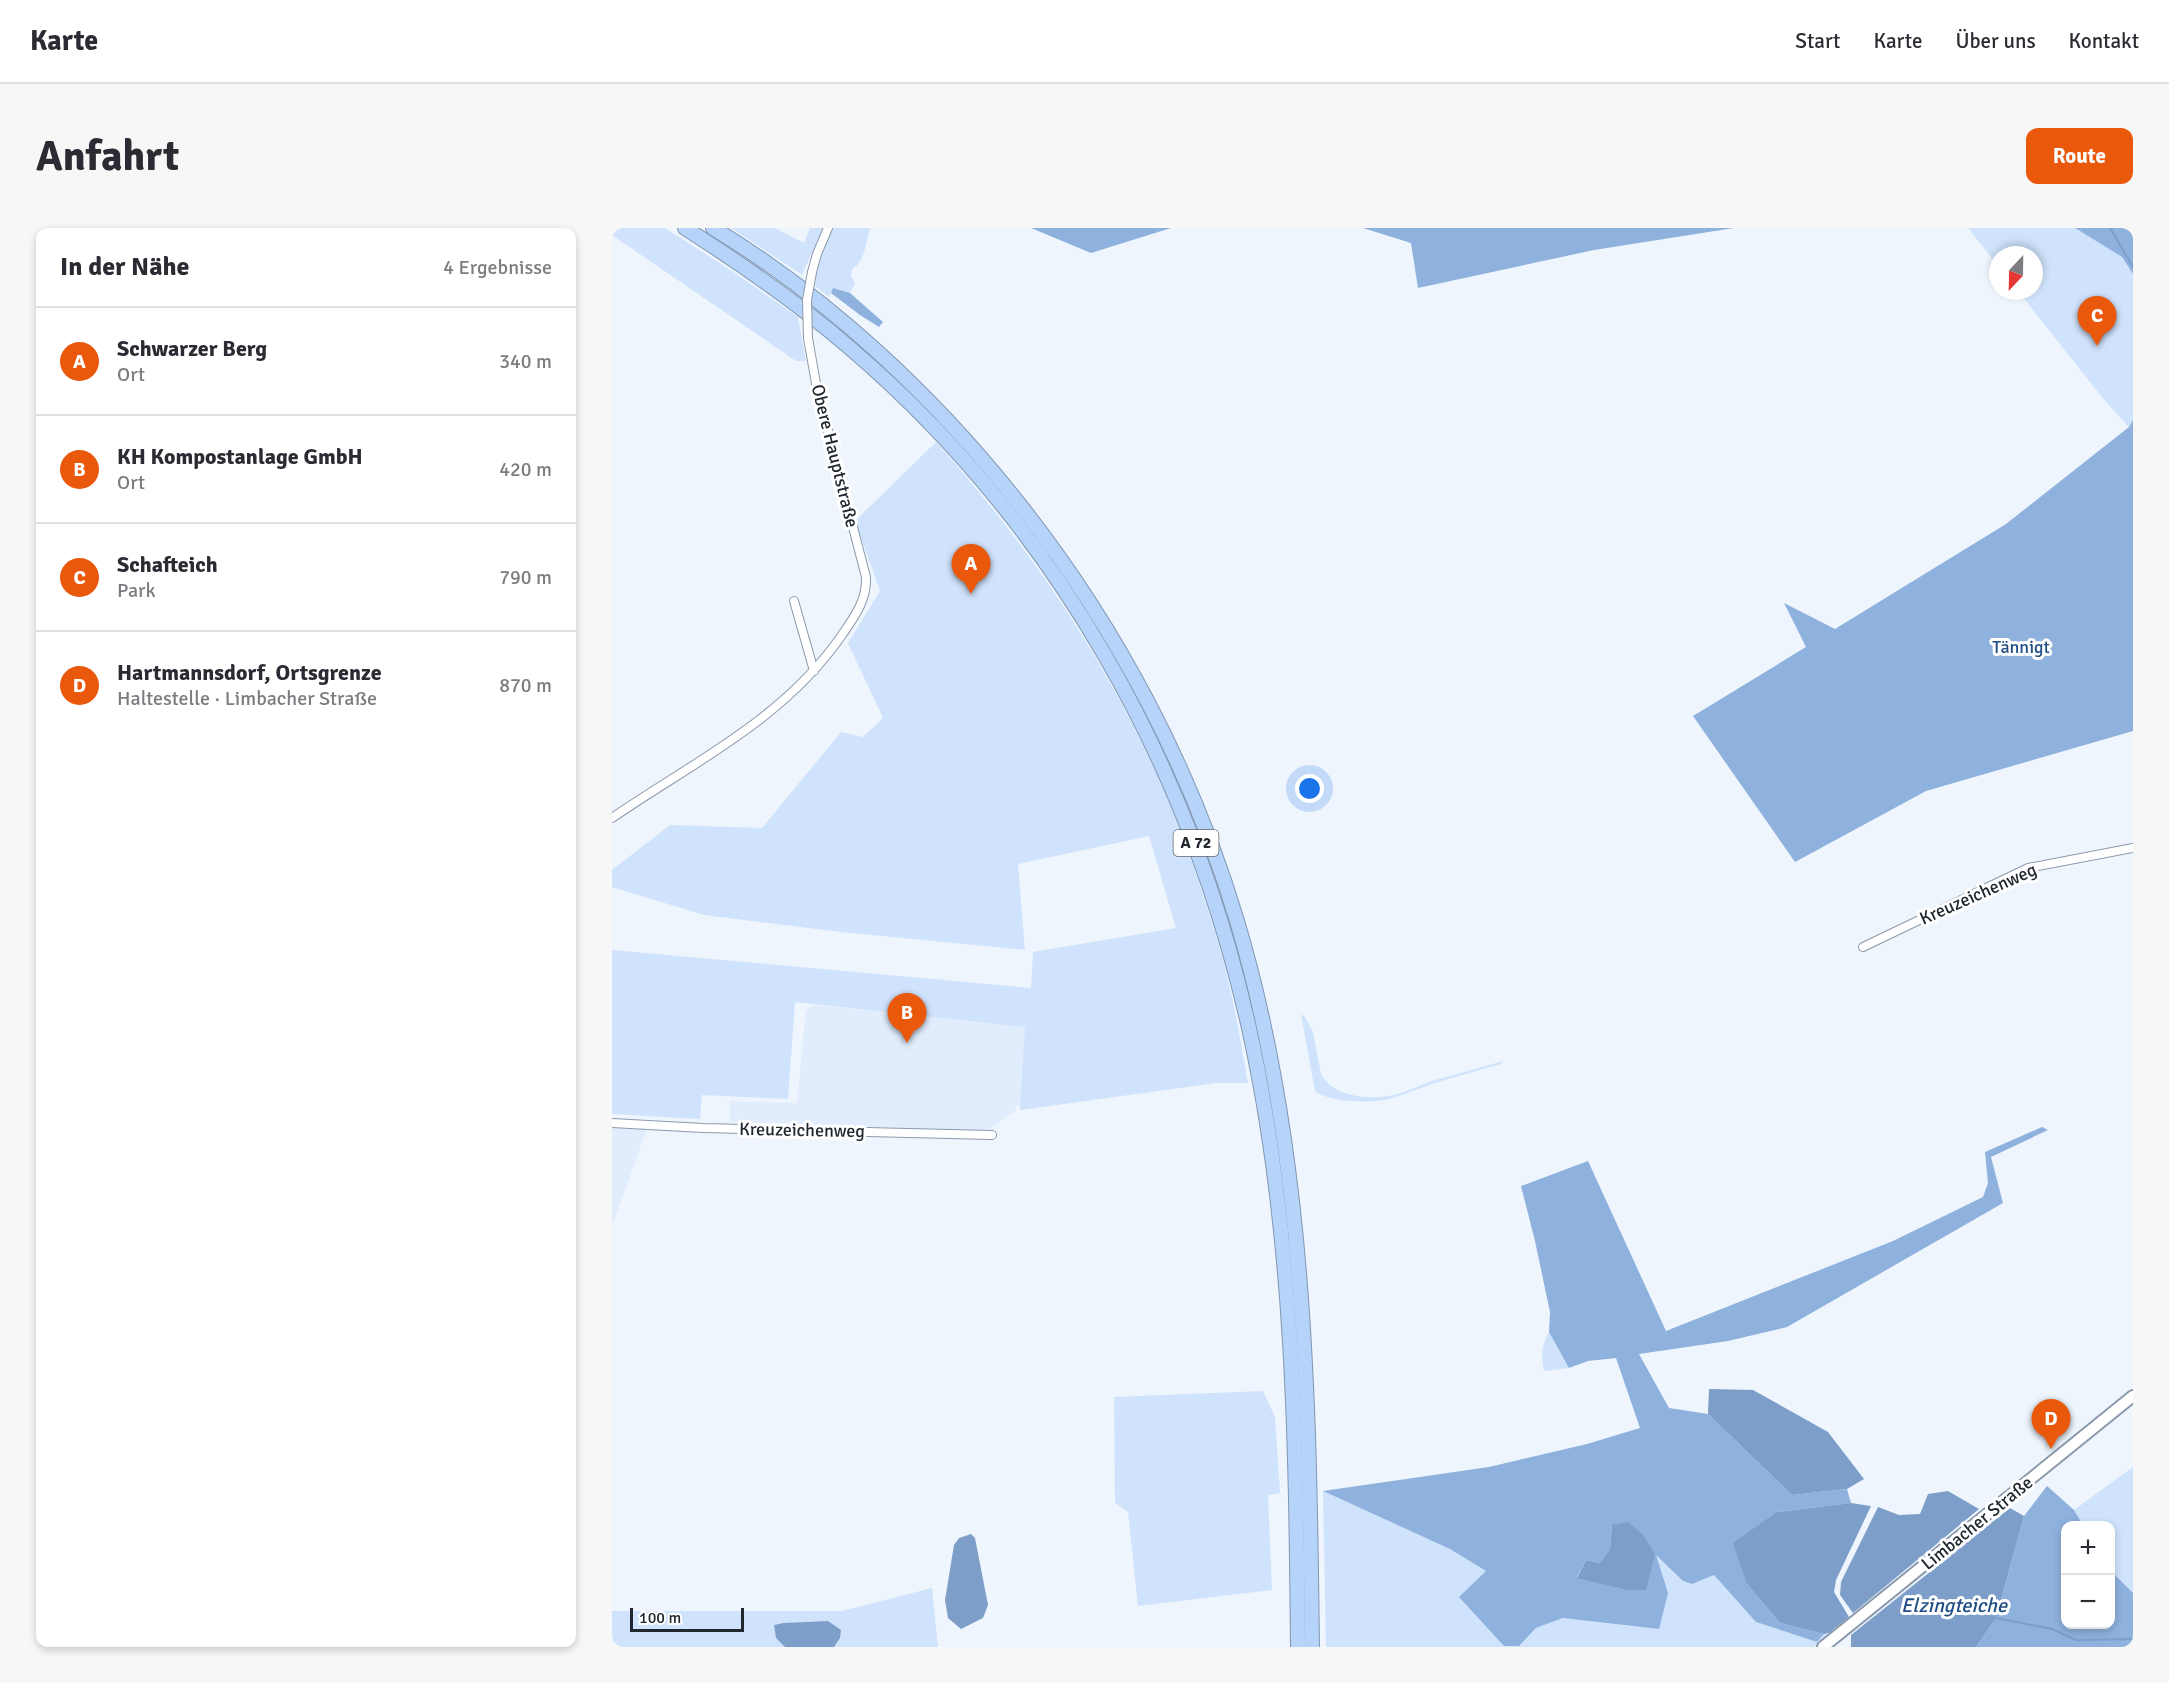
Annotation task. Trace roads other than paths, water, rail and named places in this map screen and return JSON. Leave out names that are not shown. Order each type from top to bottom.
[{"type":"highway","name":"A 72","points":[[685,228],[757,276],[820,323],[883,378],[960,456],[1025,534],[1090,629],[1144,726],[1173,787],[1198,849],[1223,924],[1252,1042],[1271,1150],[1281,1236],[1291,1376],[1298,1647]]},
{"type":"highway","name":"A 72","points":[[713,228],[781,274],[828,311],[893,368],[973,448],[1036,526],[1102,621],[1159,723],[1188,786],[1237,920],[1266,1036],[1286,1153],[1295,1228],[1306,1377],[1312,1647]]},
{"type":"main road","name":"Limbacher Straße","points":[[1823,1647],[2132,1398]]},
{"type":"street","name":"Obere Hauptstraße","points":[[612,818],[751,728],[783,701],[814,671],[863,601],[866,584],[817,388],[808,338],[807,300],[812,272],[828,228]]},
{"type":"street","points":[[794,601],[814,671]]},
{"type":"street","name":"Kreuzeichenweg","points":[[1863,947],[2028,868],[2133,848]]},
{"type":"street","name":"Kreuzeichenweg","points":[[612,1123],[992,1135]]},
{"type":"water","points":[[1709,1389],[1753,1390],[1828,1432],[1864,1479],[1847,1489],[1792,1495],[1708,1414]]},
{"type":"water","name":"Elzingteiche","points":[[1948,1491],[1979,1509],[1853,1613],[1840,1595],[1841,1582],[1878,1507],[1899,1515],[1920,1514],[1928,1494]]},
{"type":"water","name":"Elzingteiche","points":[[1851,1503],[1871,1506],[1836,1580],[1834,1592],[1849,1617],[1829,1633],[1824,1634],[1780,1623],[1747,1584],[1733,1543],[1777,1512]]},
{"type":"water","name":"Elzingteiche","points":[[2010,1508],[2024,1516],[1996,1618],[1976,1647],[1851,1647],[1851,1635]]},
{"type":"water","points":[[1628,1522],[1644,1536],[1655,1554],[1646,1590],[1626,1590],[1577,1578],[1586,1560],[1600,1563],[1610,1549],[1612,1525]]},
{"type":"water","points":[[971,1534],[975,1538],[988,1605],[983,1618],[961,1629],[948,1618],[945,1600],[954,1545],[959,1538]]},
{"type":"water","points":[[828,1621],[841,1630],[840,1638],[834,1647],[785,1647],[776,1638],[774,1625]]},
{"type":"waterway","points":[[2110,228],[2133,267]]},
{"type":"waterway","points":[[1996,1618],[2052,1629],[2076,1640],[2133,1639]]},
{"type":"place","name":"Schafteich","points":[[2097,346]]},
{"type":"place","name":"Schwarzer Berg","points":[[971,594]]},
{"type":"place","name":"KH Kompostanlage GmbH","points":[[907,1043]]},
{"type":"place","name":"Hartmannsdorf, Ortsgrenze","points":[[2051,1449]]},
{"type":"park label","name":"Tännigt","points":[[2021,647]]}]
